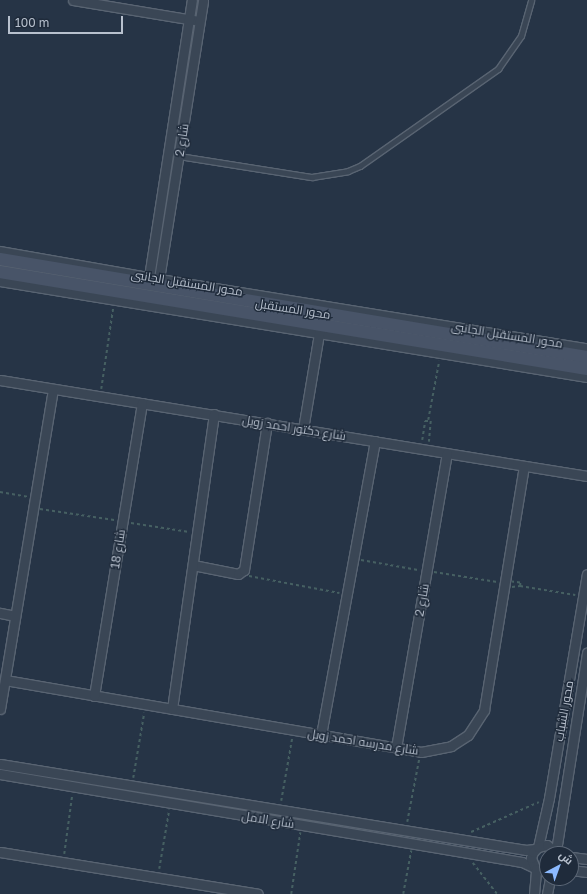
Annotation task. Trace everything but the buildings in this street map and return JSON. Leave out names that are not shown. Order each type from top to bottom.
[{"type":"street","points":[[73,0],[97,1],[200,21]]},
{"type":"street","name":"شارع 2","points":[[148,277],[192,0]]},
{"type":"street","name":"شارع 2","points":[[159,279],[203,0]]},
{"type":"street","points":[[168,154],[179,156]]},
{"type":"street","name":"محور المستقبل الجانبى","points":[[0,251],[159,279],[587,348]]},
{"type":"street","name":"محور المستقبل","points":[[0,259],[320,324],[587,357]]},
{"type":"street","name":"محور المستقبل","points":[[0,272],[587,369]]},
{"type":"street","points":[[0,281],[115,300],[320,324],[440,353],[587,377]]},
{"type":"street","points":[[303,429],[320,324]]},
{"type":"street","name":"شارع دكتور احمد زويل","points":[[0,380],[142,402],[587,476]]},
{"type":"street","points":[[0,709],[53,388]]},
{"type":"street","name":"شارع 18","points":[[94,696],[142,402]]},
{"type":"street","points":[[172,709],[214,414]]},
{"type":"street","points":[[193,565],[238,574],[242,572],[267,423]]},
{"type":"street","points":[[321,735],[375,441]]},
{"type":"street","name":"شارع 2","points":[[396,748],[447,453]]},
{"type":"street","name":"شارع مدرسه احمد زويل","points":[[5,680],[396,748],[421,752],[442,750],[460,741],[474,727],[484,710],[524,466]]},
{"type":"street","name":"محور الشباب","points":[[535,868],[531,858],[536,848],[549,798],[587,574]]},
{"type":"street","points":[[0,613],[15,616]]},
{"type":"street","name":"محور الشباب","points":[[558,846],[587,652]]},
{"type":"street","name":"شارع الامل","points":[[0,764],[526,850],[539,847]]},
{"type":"street","name":"شارع الامل","points":[[0,774],[170,804],[522,862],[539,869]]},
{"type":"street","points":[[0,852],[258,894]]},
{"type":"street","points":[[534,894],[535,868]]},
{"type":"lane","points":[[179,156],[312,177],[348,172],[360,166],[498,68],[521,36],[531,0]]},
{"type":"path","points":[[100,396],[115,300]]},
{"type":"path","points":[[424,449],[425,421],[428,420],[440,353]]},
{"type":"path","points":[[424,449],[432,422],[428,420]]},
{"type":"path","points":[[0,492],[34,498]]},
{"type":"path","points":[[242,572],[249,576],[346,595]]},
{"type":"path","points":[[520,586],[583,596]]},
{"type":"path","points":[[131,785],[145,705]]},
{"type":"path","points":[[279,809],[294,730]]},
{"type":"path","points":[[405,830],[421,752]]},
{"type":"path","points":[[63,862],[73,787]]},
{"type":"path","points":[[471,832],[549,798]]},
{"type":"path","points":[[158,878],[170,804]]},
{"type":"path","points":[[291,894],[301,825]]},
{"type":"path","points":[[403,894],[412,843]]},
{"type":"path","points":[[464,852],[498,894]]}]
